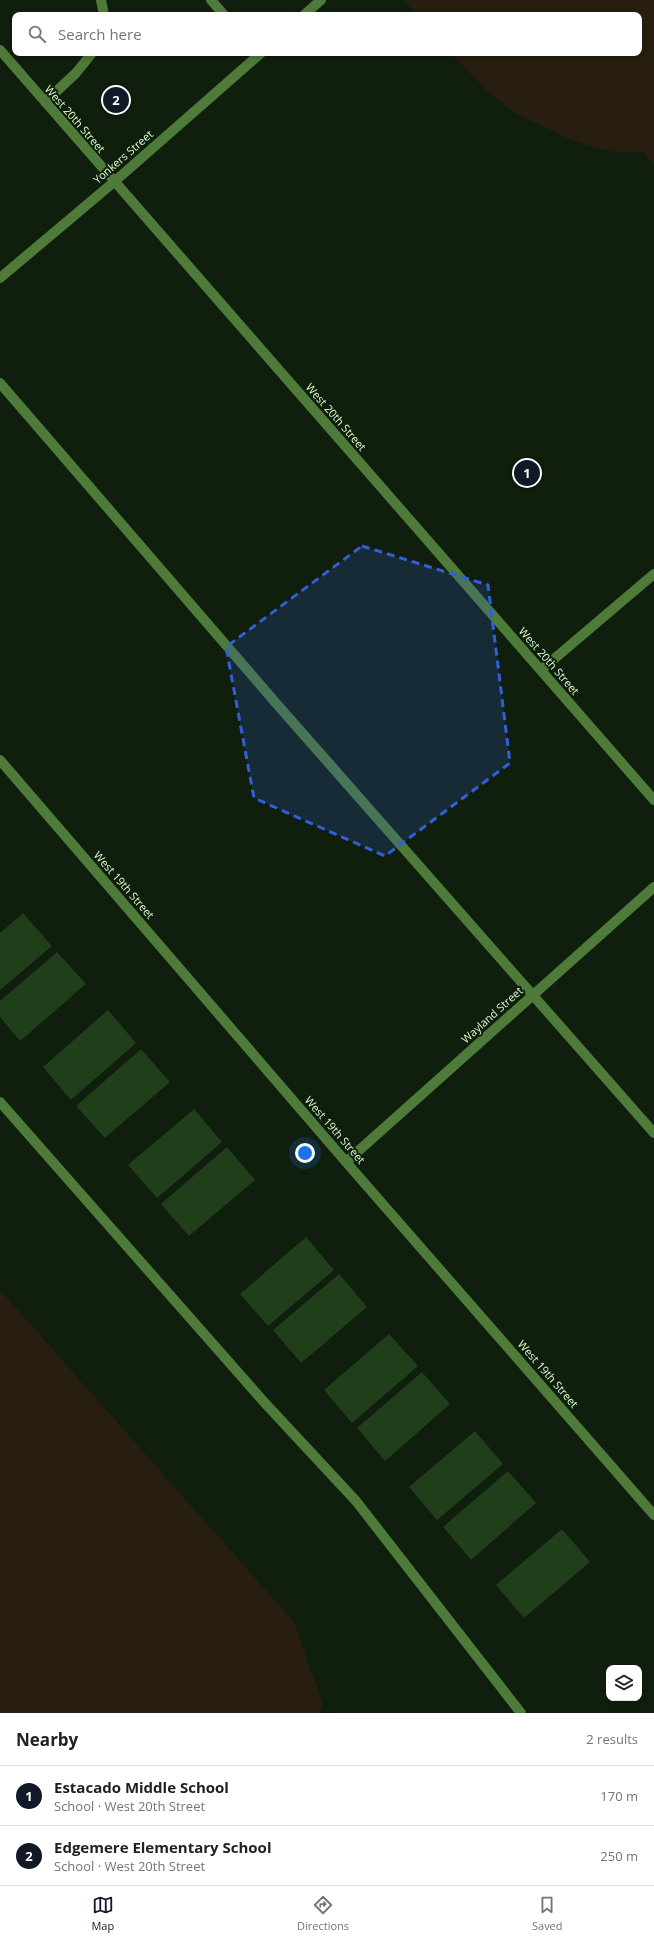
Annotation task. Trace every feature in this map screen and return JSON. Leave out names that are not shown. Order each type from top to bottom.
[{"type":"street","points":[[101,0],[103,12]]},
{"type":"street","points":[[211,0],[221,12]]},
{"type":"street","points":[[307,12],[321,0]]},
{"type":"street","name":"West 20th Street","points":[[0,50],[654,800]]},
{"type":"street","points":[[45,102],[76,73],[90,56]]},
{"type":"street","name":"Yonkers Street","points":[[0,278],[114,182],[257,56]]},
{"type":"street","points":[[0,383],[275,702],[654,1133]]},
{"type":"street","points":[[541,670],[654,574]]},
{"type":"street","name":"West 19th Street","points":[[0,760],[346,1162],[654,1514]]},
{"type":"street","name":"Wayland Street","points":[[346,1162],[654,887]]},
{"type":"street","points":[[0,1102],[264,1402],[356,1501],[521,1713]]},
{"type":"highlighted area","points":[[362,546],[488,585],[510,763],[385,856],[254,798],[226,647]]},
{"type":"shaded area","points":[[404,0],[654,0],[654,165],[644,153],[609,151],[573,141],[517,114],[488,92],[454,56],[642,56],[642,12],[414,12]]},
{"type":"shaded area","points":[[0,1290],[294,1622],[323,1705],[320,1713],[0,1713]]},
{"type":"building","points":[[23,913],[52,946],[0,990],[0,933]]},
{"type":"building","points":[[57,952],[86,984],[20,1041],[0,1017],[0,1001]]},
{"type":"building","points":[[108,1010],[136,1043],[71,1100],[43,1067]]},
{"type":"building","points":[[141,1049],[170,1082],[105,1138],[76,1106]]},
{"type":"building","points":[[194,1109],[222,1142],[157,1198],[128,1165]]},
{"type":"building","points":[[227,1147],[255,1180],[189,1236],[161,1204]]},
{"type":"building","points":[[306,1237],[334,1270],[268,1326],[240,1294]]},
{"type":"building","points":[[339,1274],[367,1307],[301,1363],[273,1330]]},
{"type":"building","points":[[389,1334],[418,1366],[352,1423],[324,1390]]},
{"type":"building","points":[[422,1372],[450,1404],[385,1461],[357,1428]]},
{"type":"building","points":[[475,1431],[503,1464],[437,1520],[409,1487]]},
{"type":"building","points":[[508,1471],[536,1503],[471,1560],[443,1527]]},
{"type":"building","points":[[562,1529],[590,1562],[524,1618],[496,1585]]},
{"type":"place","name":"Edgemere Elementary School","points":[[116,100]]},
{"type":"place","name":"Estacado Middle School","points":[[527,473]]}]
